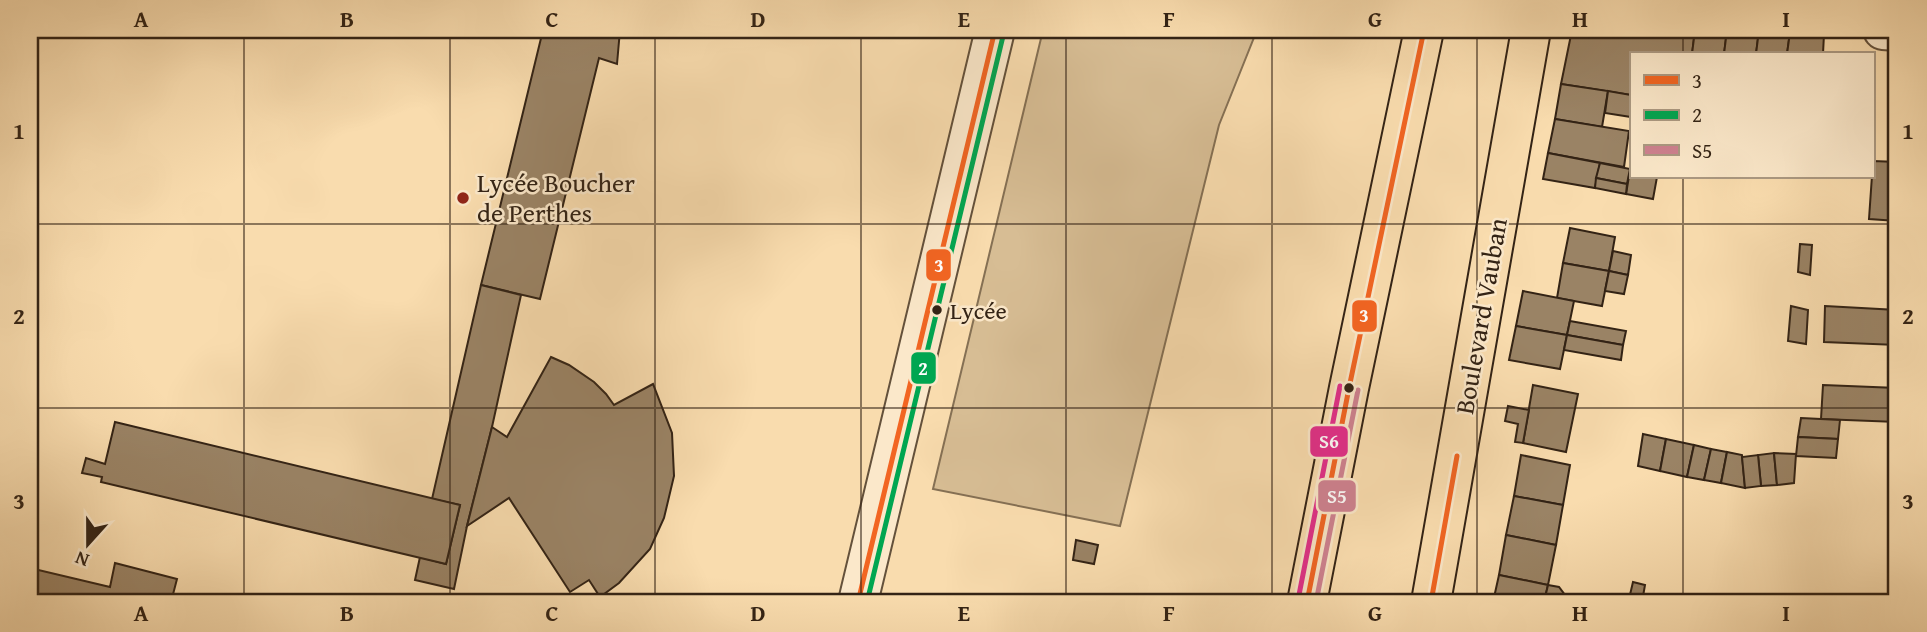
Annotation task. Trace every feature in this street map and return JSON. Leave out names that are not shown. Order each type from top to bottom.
[{"type":"main road","points":[[1307,602],[1424,30]]},
{"type":"main road","name":"Boulevard Vauban","points":[[1431,602],[1531,30]]},
{"type":"street","points":[[858,602],[995,30]]},
{"type":"street","points":[[1883,30],[1897,31]]},
{"type":"shaded area","points":[[1043,30],[1257,30],[1219,125],[1120,526],[933,489]]},
{"type":"building","points":[[543,30],[620,30],[617,64],[599,58],[540,299],[481,285]]},
{"type":"building","points":[[1572,30],[1695,30],[1692,52],[1630,52],[1630,95],[1561,84]]},
{"type":"building","points":[[1695,30],[1727,30],[1724,52],[1692,52]]},
{"type":"building","points":[[1727,30],[1759,30],[1756,52],[1724,52]]},
{"type":"building","points":[[1759,30],[1790,32],[1787,52],[1756,52]]},
{"type":"building","points":[[1790,32],[1824,34],[1823,52],[1787,52]]},
{"type":"building","points":[[1561,84],[1608,91],[1602,127],[1555,119]]},
{"type":"building","points":[[1608,91],[1630,95],[1630,117],[1605,113]]},
{"type":"building","points":[[1555,119],[1629,131],[1624,167],[1548,153]]},
{"type":"building","points":[[1548,153],[1600,163],[1595,188],[1543,179]]},
{"type":"building","points":[[1874,161],[1897,162],[1897,221],[1869,219]]},
{"type":"building","points":[[1600,163],[1630,169],[1627,184],[1596,178]]},
{"type":"building","points":[[1629,176],[1657,178],[1653,199],[1626,194]]},
{"type":"building","points":[[1596,178],[1627,184],[1626,194],[1595,188]]},
{"type":"building","points":[[1570,228],[1615,237],[1609,271],[1563,263]]},
{"type":"building","points":[[1800,244],[1812,245],[1810,275],[1798,272]]},
{"type":"building","points":[[1613,251],[1631,255],[1628,275],[1609,271]]},
{"type":"building","points":[[1563,263],[1609,271],[1602,306],[1557,298]]},
{"type":"building","points":[[1609,271],[1628,275],[1624,294],[1605,291]]},
{"type":"building","points":[[481,285],[521,295],[454,589],[415,580],[420,557],[446,564],[460,505],[432,499]]},
{"type":"building","points":[[1523,291],[1574,301],[1567,335],[1516,326]]},
{"type":"building","points":[[1791,306],[1808,310],[1806,344],[1788,341]]},
{"type":"building","points":[[1825,306],[1897,310],[1897,345],[1824,342]]},
{"type":"building","points":[[1570,321],[1626,331],[1623,345],[1567,335]]},
{"type":"building","points":[[1516,326],[1567,335],[1560,369],[1509,360]]},
{"type":"building","points":[[1567,335],[1623,345],[1621,360],[1564,350]]},
{"type":"building","points":[[551,357],[569,365],[594,382],[614,405],[653,384],[672,433],[674,476],[664,518],[650,549],[619,583],[600,597],[589,580],[570,592],[509,498],[467,526],[492,427],[507,437]]},
{"type":"building","points":[[1533,385],[1578,394],[1566,452],[1523,443]]},
{"type":"building","points":[[1823,385],[1897,388],[1897,422],[1821,419]]},
{"type":"building","points":[[1508,406],[1529,410],[1523,443],[1515,442],[1518,424],[1505,421]]},
{"type":"building","points":[[1801,418],[1840,420],[1838,439],[1798,437]]},
{"type":"building","points":[[115,422],[460,505],[446,564],[101,482],[102,477],[82,473],[86,458],[105,464]]},
{"type":"building","points":[[1643,434],[1666,439],[1660,471],[1638,466]]},
{"type":"building","points":[[1798,437],[1838,439],[1836,458],[1796,456]]},
{"type":"building","points":[[1666,439],[1694,445],[1687,477],[1660,471]]},
{"type":"building","points":[[1694,445],[1711,449],[1704,480],[1687,477]]},
{"type":"building","points":[[1711,449],[1727,452],[1721,483],[1704,480]]},
{"type":"building","points":[[1727,452],[1742,455],[1745,488],[1721,483]]},
{"type":"building","points":[[1774,453],[1777,485],[1761,486],[1758,455]]},
{"type":"building","points":[[1774,453],[1796,454],[1794,483],[1777,485]]},
{"type":"building","points":[[1521,455],[1570,465],[1563,505],[1514,496]]},
{"type":"building","points":[[1758,455],[1761,486],[1745,488],[1742,457]]},
{"type":"building","points":[[1514,496],[1563,505],[1556,545],[1506,535]]},
{"type":"building","points":[[1506,535],[1556,545],[1548,585],[1499,575]]},
{"type":"building","points":[[1076,540],[1098,545],[1094,564],[1073,560]]},
{"type":"building","points":[[115,563],[177,579],[171,602],[30,602],[30,568],[110,587]]},
{"type":"building","points":[[1499,575],[1548,585],[1544,602],[1493,602]]},
{"type":"building","points":[[1633,582],[1645,585],[1642,602],[1629,599]]},
{"type":"building","points":[[1548,585],[1559,587],[1565,595],[1563,602],[1544,602]]},
{"type":"transit line","name":"3","points":[[858,602],[995,30]]},
{"type":"transit line","name":"3","points":[[1307,602],[1424,30]]},
{"type":"transit line","name":"2","points":[[867,602],[1004,32]]},
{"type":"transit line","name":"S6","points":[[1298,600],[1340,386]]},
{"type":"transit line","name":"S5","points":[[1316,602],[1358,390]]},
{"type":"transit line","name":"3","points":[[1431,602],[1457,456]]},
{"type":"place","name":"Lycée Boucher de Perthes","points":[[463,198]]},
{"type":"place","name":"Lycée","points":[[937,310]]}]
